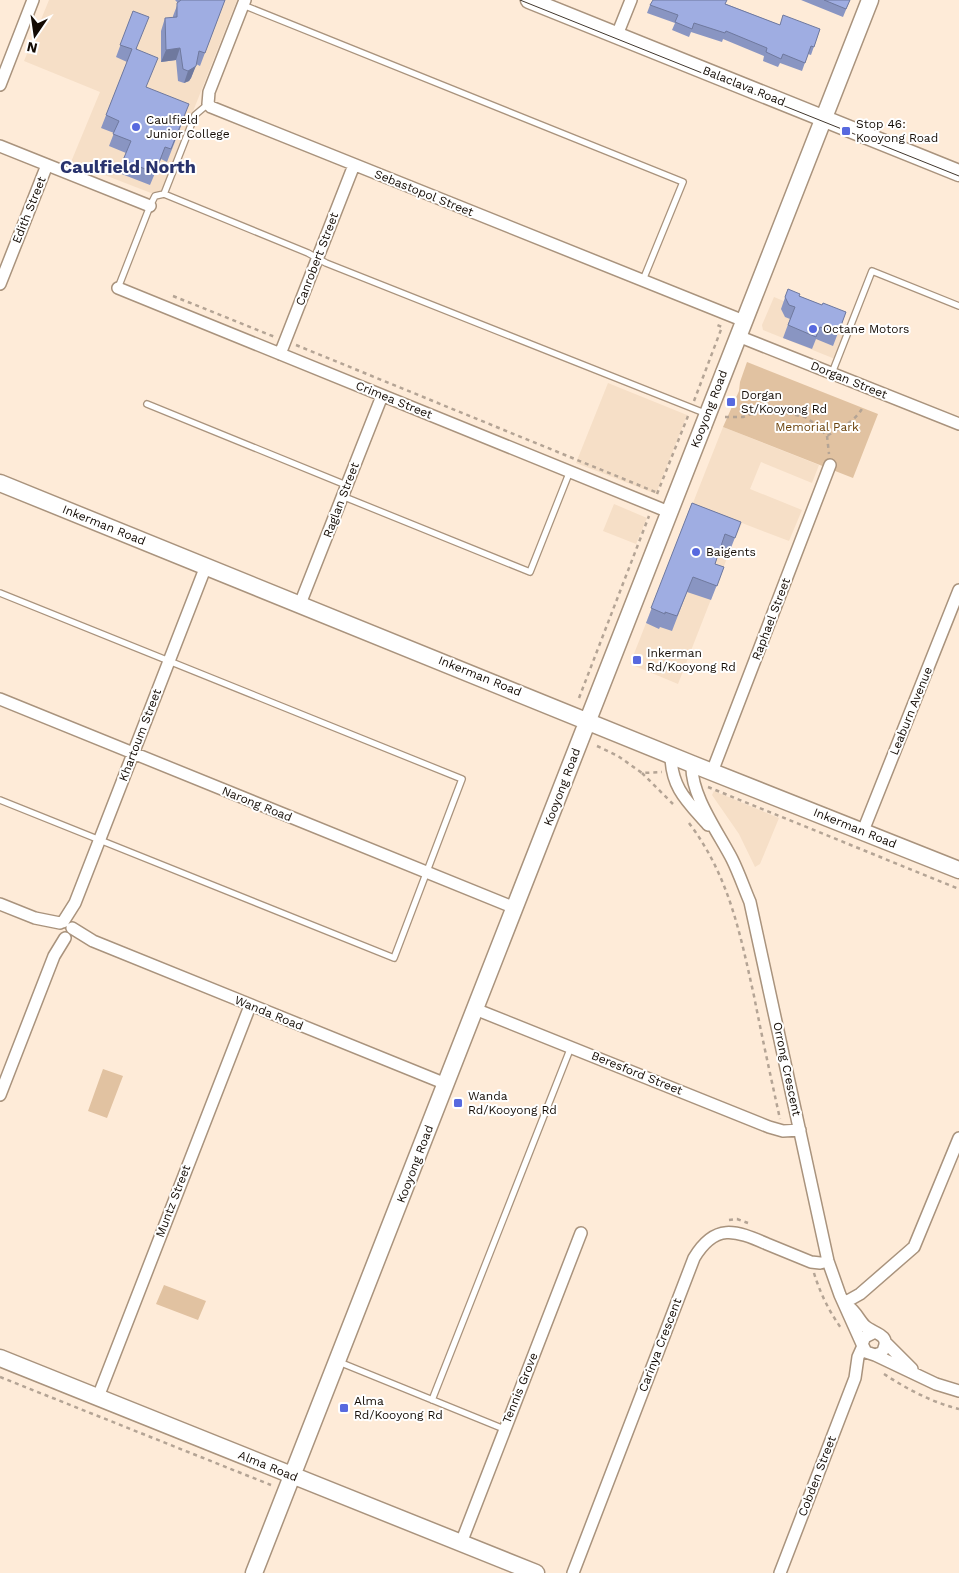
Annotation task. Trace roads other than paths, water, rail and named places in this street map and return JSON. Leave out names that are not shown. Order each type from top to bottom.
[{"type":"street","points":[[0,84],[33,0]]},
{"type":"street","name":"Balaclava Road","points":[[529,0],[959,173]]},
{"type":"street","points":[[617,36],[632,0]]},
{"type":"street","name":"Kooyong Road","points":[[254,1573],[822,118],[870,0]]},
{"type":"street","points":[[208,104],[209,92],[244,2]]},
{"type":"street","name":"Sebastopol Street","points":[[208,104],[215,109],[643,281],[741,328]]},
{"type":"street","points":[[0,146],[150,206]]},
{"type":"street","name":"Edith Street","points":[[0,284],[47,165]]},
{"type":"street","name":"Canrobert Street","points":[[280,354],[354,165]]},
{"type":"street","name":"Crimea Street","points":[[118,288],[669,512]]},
{"type":"street","name":"Dorgan Street","points":[[741,328],[832,373],[959,424]]},
{"type":"street","name":"Raglan Street","points":[[300,604],[382,396]]},
{"type":"street","name":"Raphael Street","points":[[712,772],[830,465]]},
{"type":"street","name":"Inkerman Road","points":[[0,483],[692,764],[959,870]]},
{"type":"street","name":"Khartoum Street","points":[[0,1095],[206,566]]},
{"type":"street","name":"Leaburn Avenue","points":[[863,831],[959,590]]},
{"type":"street","name":"Narong Road","points":[[0,699],[515,908]]},
{"type":"street","name":"Orrong Crescent","points":[[671,755],[672,775],[680,792],[721,839]]},
{"type":"street","name":"Orrong Crescent","points":[[692,764],[692,780],[698,797],[742,882],[755,921],[828,1260],[862,1345]]},
{"type":"street","name":"Wanda Road","points":[[0,904],[446,1084]]},
{"type":"street","name":"Muntz Street","points":[[98,1397],[250,1006]]},
{"type":"street","name":"Beresford Street","points":[[475,1009],[783,1131],[800,1130]]},
{"type":"street","points":[[844,1303],[860,1294],[914,1247],[959,1138]]},
{"type":"street","name":"Carinya Crescent","points":[[573,1573],[699,1249],[715,1236],[733,1232],[811,1262],[820,1263],[828,1260]]},
{"type":"street","name":"Tennis Grove","points":[[461,1543],[581,1233]]},
{"type":"street","name":"Orrong Crescent","points":[[844,1303],[874,1333]]},
{"type":"street","points":[[916,1374],[885,1342],[881,1335],[874,1333],[864,1337],[862,1345],[872,1357],[936,1384],[959,1391]]},
{"type":"street","points":[[872,1357],[882,1352],[885,1342]]},
{"type":"street","name":"Cobden Street","points":[[780,1573],[855,1378],[862,1345]]},
{"type":"street","name":"Cobden Street","points":[[855,1378],[872,1357]]},
{"type":"street","name":"Alma Road","points":[[0,1358],[527,1571]]},
{"type":"lane","points":[[244,2],[683,182],[643,281]]},
{"type":"lane","points":[[164,194],[195,115],[208,104]]},
{"type":"lane","points":[[118,288],[150,206],[155,196],[164,194],[308,252],[326,263],[707,414]]},
{"type":"lane","points":[[832,373],[872,271],[959,306]]},
{"type":"lane","points":[[147,404],[530,572],[570,471]]},
{"type":"lane","points":[[0,593],[462,779],[394,958],[0,800]]},
{"type":"lane","points":[[432,1400],[571,1047]]},
{"type":"lane","points":[[338,1361],[504,1429]]},
{"type":"tram line","points":[[520,0],[959,176]]},
{"type":"place","name":"Caulfield Junior College","points":[[136,127]]},
{"type":"place","name":"Stop 46: Kooyong Road","points":[[846,131]]},
{"type":"place","name":"Octane Motors","points":[[813,329]]},
{"type":"place","name":"Dorgan St/Kooyong Rd","points":[[731,402]]},
{"type":"place","name":"Baigents","points":[[696,552]]},
{"type":"place","name":"Inkerman Rd/Kooyong Rd","points":[[637,660]]},
{"type":"place","name":"Wanda Rd/Kooyong Rd","points":[[458,1103]]},
{"type":"place","name":"Alma Rd/Kooyong Rd","points":[[344,1408]]},
{"type":"district","name":"Caulfield North","points":[[128,166]]},
{"type":"park label","name":"Memorial Park","points":[[817,427]]}]
